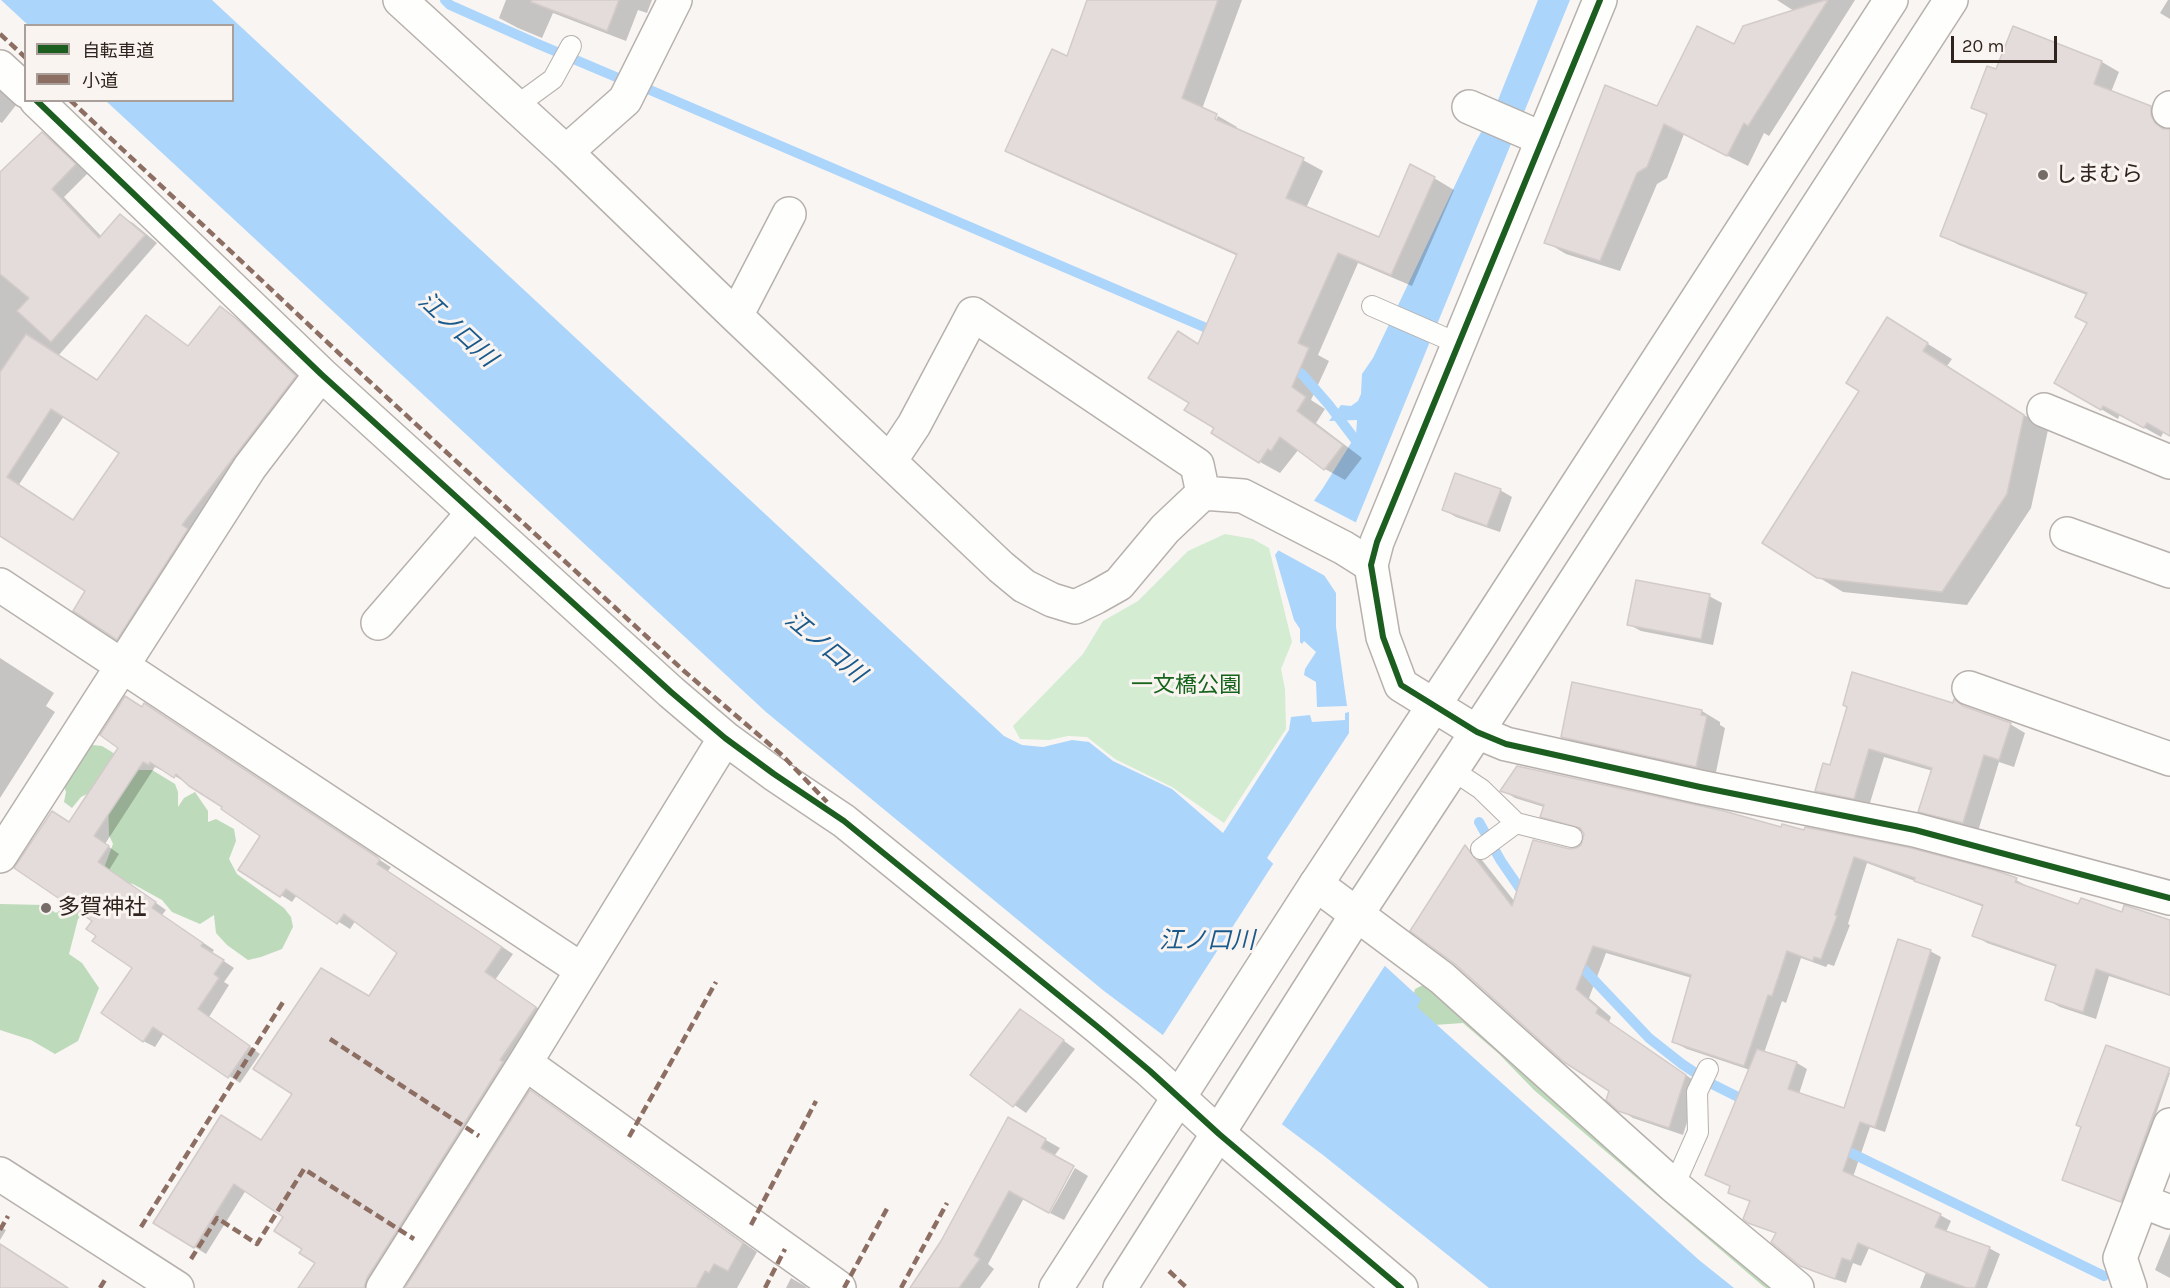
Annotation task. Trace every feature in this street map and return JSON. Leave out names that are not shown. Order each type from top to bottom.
[{"type":"street","points":[[566,152],[626,100],[675,0]]},
{"type":"street","points":[[1357,556],[1377,542],[1449,339],[1534,136],[1600,0]]},
{"type":"street","points":[[1056,1288],[1313,888],[1891,0]]},
{"type":"street","points":[[1120,1288],[1451,769],[1951,0]]},
{"type":"street","points":[[415,5],[516,106],[736,316],[1001,567],[1024,586],[1052,600],[1075,606],[1119,584],[1164,529],[1203,493],[1243,496],[1357,556],[1401,685],[1477,732],[1506,744],[1700,787],[1915,830],[2170,898]]},
{"type":"street","points":[[0,67],[24,89]]},
{"type":"street","points":[[38,102],[321,374],[671,692],[725,738],[774,774],[844,820],[1100,1028],[1184,1090],[1225,1124],[1246,1155],[1382,1281]]},
{"type":"street","points":[[1469,107],[1534,136]]},
{"type":"street","points":[[736,316],[789,214]]},
{"type":"street","points":[[890,461],[914,425],[973,314],[1197,465],[1203,493]]},
{"type":"street","points":[[0,856],[250,467],[321,374]]},
{"type":"street","points":[[2044,410],[2170,462]]},
{"type":"street","points":[[378,623],[472,513]]},
{"type":"street","points":[[2067,534],[2170,572]]},
{"type":"street","points":[[0,585],[582,970]]},
{"type":"street","points":[[1969,688],[2170,759]]},
{"type":"street","points":[[383,1288],[725,738]]},
{"type":"street","points":[[1313,888],[1353,921],[1442,978],[1674,1186],[1797,1288]]},
{"type":"street","points":[[525,1063],[839,1288]]},
{"type":"street","points":[[2130,1288],[2120,1258],[2156,1207],[2170,1125]]},
{"type":"street","points":[[0,1174],[177,1288]]},
{"type":"lane","points":[[516,106],[544,88],[553,79],[571,46]]},
{"type":"lane","points":[[1372,306],[1449,339]]},
{"type":"lane","points":[[1451,769],[1480,789],[1516,823],[1572,837]]},
{"type":"lane","points":[[1481,849],[1516,823]]},
{"type":"lane","points":[[1674,1186],[1698,1132],[1697,1092],[1708,1069]]},
{"type":"green space","name":"一文橋公園","points":[[1225,534],[1253,539],[1269,548],[1292,642],[1281,669],[1285,689],[1286,729],[1224,823],[1172,787],[1115,759],[1087,737],[1068,736],[1049,740],[1020,739],[1013,726],[1083,654],[1103,621],[1138,601],[1188,551]]},
{"type":"green space","points":[[83,740],[102,746],[120,757],[134,770],[152,770],[175,784],[178,792],[178,807],[184,798],[195,792],[208,811],[208,822],[216,819],[234,829],[236,841],[229,859],[237,874],[284,908],[291,917],[293,927],[282,949],[248,960],[227,945],[216,933],[214,915],[200,924],[172,912],[162,900],[133,884],[115,881],[78,919],[69,954],[82,963],[99,988],[78,1041],[55,1054],[31,1040],[0,1030],[0,904],[44,905],[56,913],[79,897],[104,868],[113,844],[109,835],[108,798],[97,789],[81,797],[72,808],[64,802],[66,792],[59,772]]},
{"type":"green space","points":[[1435,979],[1786,1288],[1763,1286],[1534,1090],[1499,1054],[1463,1023],[1434,1025],[1420,1015],[1412,1001],[1415,989]]},
{"type":"water","name":"江ノ口川","points":[[1,0],[212,0],[1004,736],[1022,745],[1043,747],[1072,740],[1089,742],[1113,761],[1172,789],[1223,833],[1289,730],[1291,717],[1310,715],[1312,722],[1345,720],[1345,713],[1349,712],[1349,733],[1267,858],[1421,999],[1417,1007],[1699,1260],[1734,1288],[1489,1288],[1323,1155],[1104,991],[766,712],[107,102],[234,102],[234,24],[27,24]]},
{"type":"water","points":[[1538,0],[1570,0],[1356,522],[1324,575],[1336,593],[1336,627],[1347,706],[1317,707],[1316,682],[1304,675],[1305,669],[1316,652],[1304,641],[1302,644],[1300,642],[1300,629],[1294,620],[1275,555],[1323,488],[1356,435],[1357,420],[1329,421],[1341,405],[1351,406],[1358,401],[1361,394],[1362,374],[1373,358],[1476,141],[1494,110]]},
{"type":"pier","points":[[1311,499],[1357,523],[1327,577],[1276,549]]},
{"type":"pier","points":[[1275,861],[1386,964],[1280,1127],[1161,1038]]},
{"type":"building","points":[[532,0],[619,0],[607,31],[531,2]]},
{"type":"building","points":[[1087,0],[1218,0],[1182,98],[1217,114],[1215,119],[1304,158],[1286,198],[1379,237],[1410,164],[1435,177],[1391,275],[1338,253],[1298,343],[1309,348],[1292,387],[1306,397],[1297,411],[1343,445],[1324,470],[1280,437],[1259,463],[1211,433],[1214,428],[1184,410],[1189,403],[1148,378],[1178,331],[1198,344],[1237,254],[1005,151],[1052,49],[1067,56]]},
{"type":"building","points":[[1828,0],[1748,126],[1744,123],[1727,156],[1664,124],[1647,167],[1637,173],[1600,261],[1544,243],[1605,85],[1657,106],[1697,26],[1734,44],[1743,26]]},
{"type":"building","points":[[2013,26],[2102,61],[2094,84],[2151,106],[2151,115],[2155,123],[2163,129],[2170,129],[2170,436],[2147,423],[2144,428],[2103,406],[2101,410],[2054,383],[2087,323],[2075,317],[2087,293],[1940,236],[1987,114],[1971,108],[1987,66],[1996,69]]},
{"type":"building","points":[[42,132],[76,164],[52,189],[99,238],[120,214],[145,235],[51,342],[17,311],[29,298],[0,274],[0,172]]},
{"type":"building","points":[[220,306],[239,321],[296,376],[182,525],[188,529],[117,640],[73,611],[85,591],[0,536],[0,372],[26,334],[97,380],[146,315],[188,346]],"holes":[[[51,409],[119,453],[73,520],[7,477]]]},
{"type":"building","points":[[1887,317],[1928,343],[1923,351],[2024,415],[2007,494],[1942,592],[1817,578],[1762,543],[1859,391],[1846,383]]},
{"type":"building","points":[[1455,473],[1501,489],[1487,526],[1442,510]]},
{"type":"building","points":[[1636,580],[1710,594],[1701,639],[1627,625]]},
{"type":"building","points":[[1852,672],[1953,703],[1954,699],[1963,706],[2011,723],[1999,760],[1984,755],[1963,823],[1918,812],[1932,768],[1869,749],[1854,799],[1815,791],[1823,763],[1830,765],[1847,707],[1843,705]]},
{"type":"building","points":[[1572,682],[1702,710],[1701,715],[1707,716],[1696,767],[1561,737]]},
{"type":"building","points":[[125,696],[142,707],[144,703],[377,857],[380,860],[377,864],[502,947],[485,972],[536,1007],[500,1060],[503,1062],[367,1278],[364,1288],[298,1288],[315,1263],[299,1253],[302,1249],[274,1231],[283,1217],[234,1184],[194,1248],[153,1223],[221,1115],[261,1140],[292,1094],[253,1069],[321,968],[369,996],[397,953],[344,914],[337,924],[286,889],[280,897],[238,870],[260,836],[221,809],[222,807],[189,786],[176,774],[174,778],[150,762],[149,765],[143,762],[94,836],[109,846],[98,862],[156,902],[152,908],[203,943],[201,946],[224,960],[214,974],[219,978],[198,1009],[250,1046],[228,1078],[153,1027],[143,1042],[101,1013],[132,968],[92,941],[96,936],[86,929],[92,921],[14,868],[52,811],[69,822],[118,748],[100,735]]},
{"type":"building","points":[[1517,766],[1724,811],[1781,827],[1782,824],[1804,830],[1805,827],[1911,848],[1994,870],[2017,878],[2015,882],[2078,904],[2081,898],[2122,912],[2124,905],[2170,920],[2170,995],[2096,969],[2083,1012],[2045,1000],[2056,965],[1972,936],[1983,905],[1854,857],[1835,915],[1837,916],[1821,959],[1814,957],[1813,961],[1787,951],[1772,996],[1768,995],[1744,1066],[1672,1042],[1691,975],[1593,946],[1576,989],[1598,1008],[1596,1013],[1686,1075],[1669,1128],[1618,1111],[1606,1100],[1609,1091],[1564,1062],[1455,964],[1410,931],[1465,845],[1512,906],[1533,840],[1570,849],[1581,845],[1584,834],[1580,828],[1540,817],[1544,805],[1500,791]]},
{"type":"building","points":[[1898,939],[1931,950],[1875,1127],[1860,1122],[1843,1171],[1941,1214],[1935,1227],[1990,1247],[1975,1288],[1967,1288],[1927,1273],[1858,1243],[1851,1261],[1842,1258],[1835,1279],[1800,1266],[1771,1242],[1776,1233],[1743,1219],[1750,1201],[1728,1193],[1730,1186],[1705,1175],[1757,1049],[1797,1062],[1788,1089],[1844,1108]]},
{"type":"building","points":[[1020,1009],[1064,1040],[1013,1107],[970,1075]]},
{"type":"building","points":[[2106,1045],[2170,1068],[2121,1202],[2062,1180],[2081,1127],[2076,1125]]},
{"type":"building","points":[[530,1090],[743,1243],[728,1271],[714,1264],[709,1273],[705,1271],[696,1288],[405,1288]]},
{"type":"building","points":[[1008,1117],[1046,1139],[1041,1148],[1074,1166],[1049,1213],[1009,1191],[974,1255],[980,1259],[959,1288],[910,1288],[941,1241]]},
{"type":"building","points":[[0,1244],[68,1288],[0,1288]]},
{"type":"waterway","points":[[445,0],[450,5],[616,77]]},
{"type":"waterway","points":[[650,90],[1218,333]]},
{"type":"waterway","points":[[1286,365],[1302,374],[1360,446]]},
{"type":"waterway","points":[[1479,822],[1501,861],[1525,896]]},
{"type":"waterway","points":[[1575,960],[1649,1038],[1712,1084],[1750,1103]]},
{"type":"waterway","points":[[1839,1147],[2104,1276]]},
{"type":"marked path","points":[[0,34],[24,56]]},
{"type":"marked path","points":[[72,102],[343,357],[684,671],[782,755],[827,802]]},
{"type":"marked path","points":[[629,1137],[716,982]]},
{"type":"marked path","points":[[141,1227],[285,999]]},
{"type":"marked path","points":[[330,1039],[479,1136]]},
{"type":"marked path","points":[[751,1225],[816,1101]]},
{"type":"marked path","points":[[191,1259],[217,1218],[257,1244],[304,1169],[414,1239]]},
{"type":"marked path","points":[[901,1288],[947,1203]]},
{"type":"marked path","points":[[844,1288],[889,1205]]},
{"type":"marked path","points":[[0,1230],[8,1216]]},
{"type":"marked path","points":[[765,1288],[785,1249]]},
{"type":"marked path","points":[[1169,1271],[1187,1288]]},
{"type":"marked path","points":[[100,1288],[106,1278]]},
{"type":"cycle path","points":[[1600,0],[1377,542],[1371,565],[1383,637],[1401,685],[1477,732],[1506,744],[1700,787],[1915,830],[2170,898]]},
{"type":"cycle path","points":[[38,102],[321,374],[671,692],[725,738],[844,821],[1099,1028],[1219,1134],[1401,1288]]},
{"type":"place","name":"しまむら","points":[[2043,175]]},
{"type":"place","name":"多賀神社","points":[[46,908]]}]
